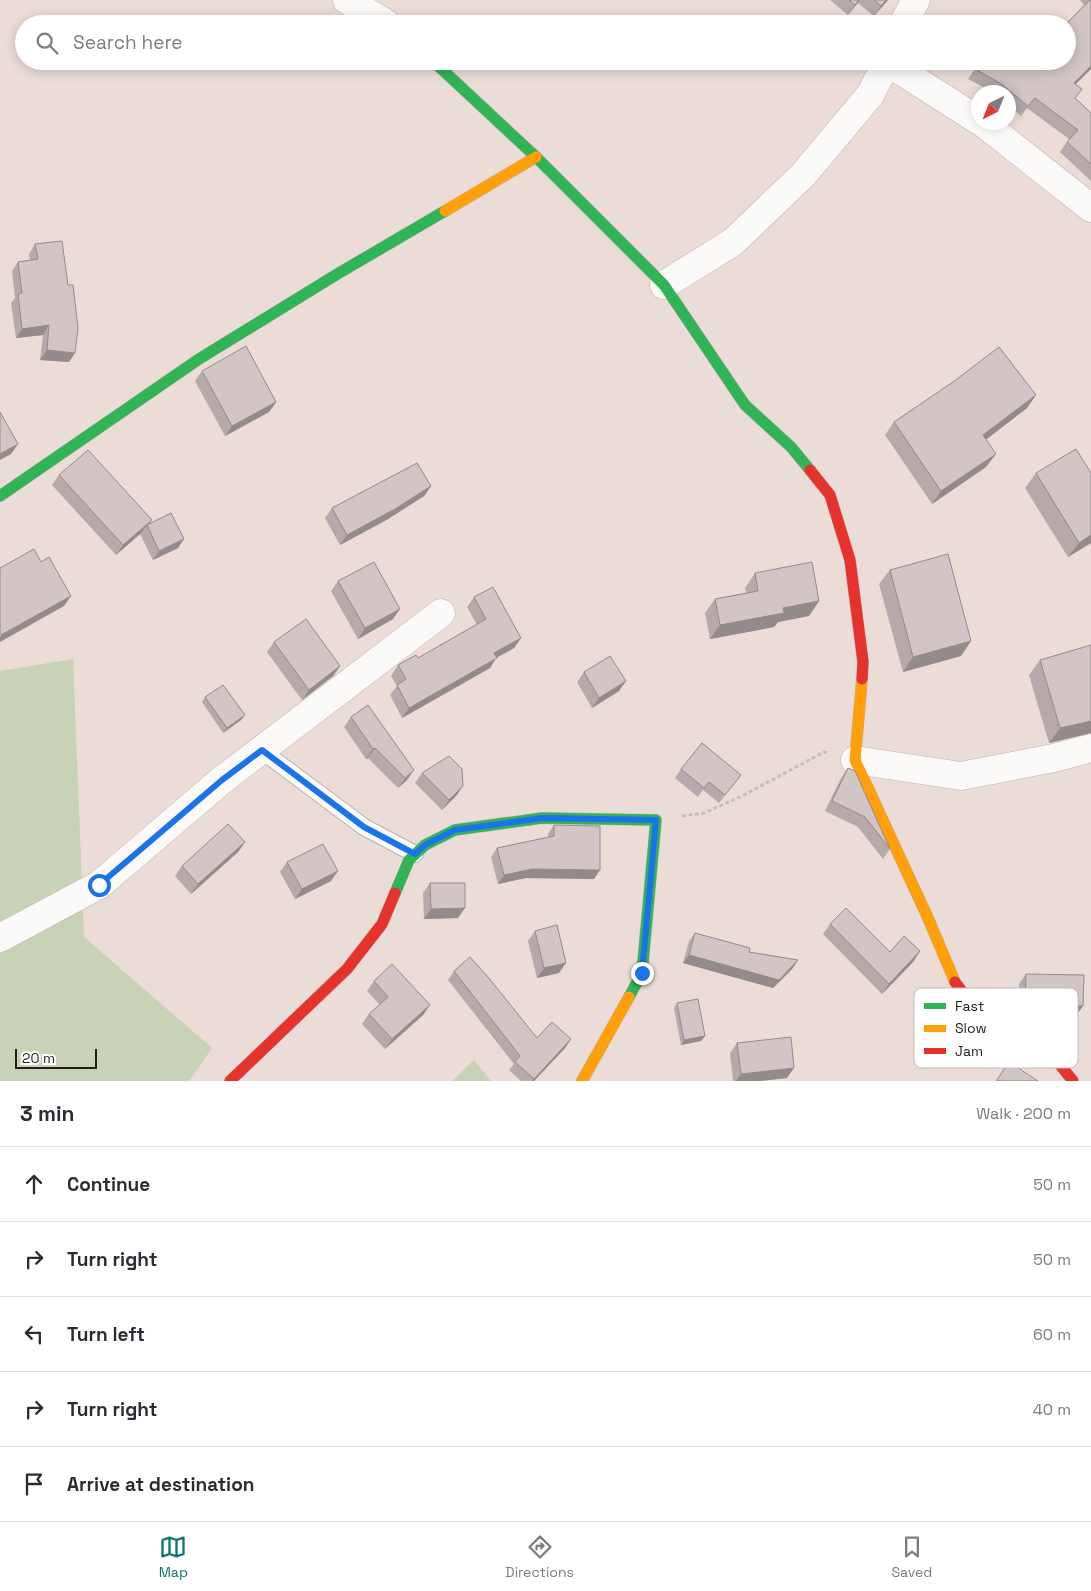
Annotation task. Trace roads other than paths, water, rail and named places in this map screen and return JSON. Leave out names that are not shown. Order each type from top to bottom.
[{"type":"street","points":[[347,0],[372,15]]},
{"type":"street","points":[[908,15],[916,0]]},
{"type":"street","points":[[443,70],[536,157],[664,285],[745,405],[791,447],[830,496],[850,560],[863,662],[855,760],[958,988]]},
{"type":"street","points":[[664,285],[733,242],[803,176],[870,95],[884,70]]},
{"type":"street","points":[[900,70],[971,115]]},
{"type":"street","points":[[992,130],[1091,208]]},
{"type":"street","points":[[0,496],[199,359],[536,157]]},
{"type":"street","points":[[0,938],[99,885],[222,780],[441,614]]},
{"type":"street","points":[[855,760],[961,776],[1054,758],[1091,748]]},
{"type":"street","points":[[230,1081],[347,969],[382,924],[409,860],[425,845],[455,830],[542,818],[656,820],[642,973],[582,1081]]},
{"type":"street","points":[[1063,1068],[1073,1081]]},
{"type":"lane","points":[[262,750],[364,827],[415,854]]}]
